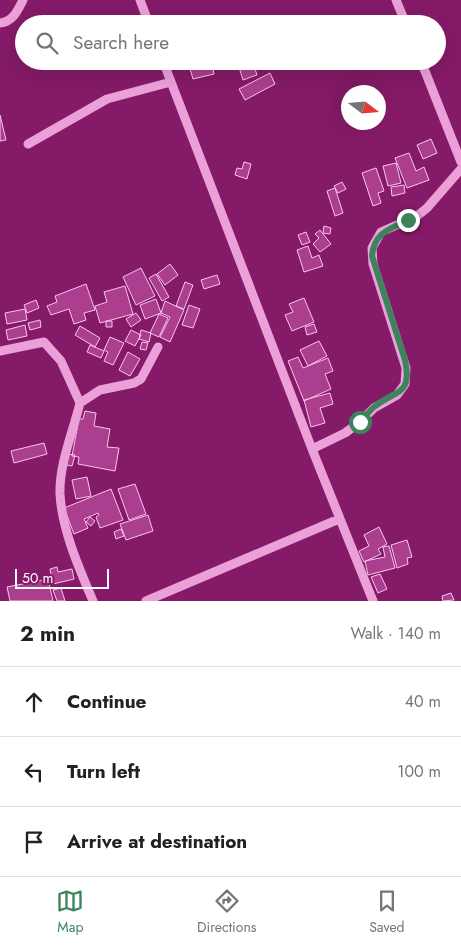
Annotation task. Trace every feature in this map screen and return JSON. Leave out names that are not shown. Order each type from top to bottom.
[{"type":"street","points":[[0,23],[6,22],[15,15],[23,0]]},
{"type":"street","points":[[140,0],[146,15]]},
{"type":"street","points":[[396,0],[402,15]]},
{"type":"street","points":[[166,70],[339,519],[373,601]]},
{"type":"street","points":[[425,70],[461,162]]},
{"type":"street","points":[[28,144],[108,99],[171,82]]},
{"type":"street","points":[[312,449],[345,432],[360,422],[374,408],[402,391],[407,377],[406,368],[373,264],[372,248],[381,232],[417,216],[427,208],[461,169]]},
{"type":"street","points":[[0,351],[44,342],[61,361],[80,403],[66,454],[60,493],[72,549],[93,601]]},
{"type":"street","points":[[80,403],[100,390],[134,383],[141,378],[158,347]]},
{"type":"street","points":[[146,601],[339,519]]},
{"type":"building","points":[[190,70],[213,70],[214,74],[193,79]]},
{"type":"building","points":[[240,70],[255,70],[257,75],[243,80]]},
{"type":"building","points":[[270,73],[275,84],[245,100],[239,89]]},
{"type":"building","points":[[0,115],[6,140],[0,141]]},
{"type":"building","points":[[431,139],[437,153],[423,159],[417,145]]},
{"type":"building","points":[[409,153],[416,171],[424,167],[429,180],[407,188],[395,158]]},
{"type":"building","points":[[244,162],[251,164],[247,179],[235,175],[237,168],[242,169]]},
{"type":"building","points":[[396,163],[401,183],[388,186],[383,166]]},
{"type":"building","points":[[376,168],[384,191],[378,193],[381,203],[373,206],[362,173]]},
{"type":"building","points":[[342,182],[346,189],[338,193],[334,186]]},
{"type":"building","points":[[404,185],[405,193],[392,196],[391,187]]},
{"type":"building","points":[[335,188],[343,213],[335,216],[327,191]]},
{"type":"building","points":[[324,226],[331,228],[330,234],[323,233]]},
{"type":"building","points":[[320,230],[331,244],[320,252],[313,244],[319,238],[315,234]]},
{"type":"building","points":[[306,232],[310,242],[302,245],[298,235]]},
{"type":"building","points":[[308,246],[312,258],[319,255],[323,266],[304,272],[297,250]]},
{"type":"building","points":[[170,264],[178,275],[165,285],[157,274]]},
{"type":"building","points":[[141,268],[155,296],[136,305],[123,277]]},
{"type":"building","points":[[156,274],[169,297],[162,301],[149,278]]},
{"type":"building","points":[[217,275],[220,284],[204,289],[201,280]]},
{"type":"building","points":[[185,282],[193,285],[184,309],[176,306]]},
{"type":"building","points":[[86,284],[95,310],[84,313],[86,320],[74,324],[69,309],[51,315],[47,306],[57,302],[55,296]]},
{"type":"building","points":[[125,286],[133,314],[100,323],[95,306],[107,302],[104,292]]},
{"type":"building","points":[[304,298],[314,322],[292,331],[285,315],[293,312],[289,304]]},
{"type":"building","points":[[156,299],[161,313],[145,319],[140,305]]},
{"type":"building","points":[[36,300],[39,308],[27,313],[24,305]]},
{"type":"building","points":[[165,301],[184,310],[170,342],[160,337],[170,317],[161,313]]},
{"type":"building","points":[[189,305],[200,309],[193,328],[182,325]]},
{"type":"building","points":[[25,309],[27,320],[7,324],[5,313]]},
{"type":"building","points":[[136,313],[141,320],[131,327],[126,319]]},
{"type":"building","points":[[159,314],[168,318],[159,337],[150,333]]},
{"type":"building","points":[[40,320],[41,327],[30,330],[28,323]]},
{"type":"building","points":[[106,321],[112,321],[112,327],[106,327]]},
{"type":"building","points":[[314,324],[317,332],[307,335],[305,327]]},
{"type":"building","points":[[25,325],[27,336],[8,340],[6,330]]},
{"type":"building","points":[[80,326],[100,338],[95,347],[75,335]]},
{"type":"building","points":[[131,330],[141,335],[135,346],[125,341]]},
{"type":"building","points":[[141,330],[151,333],[149,342],[139,339]]},
{"type":"building","points":[[110,337],[124,343],[113,365],[104,361],[108,352],[104,350]]},
{"type":"building","points":[[319,341],[327,356],[308,366],[300,350]]},
{"type":"building","points":[[142,342],[148,343],[146,350],[140,349]]},
{"type":"building","points":[[90,345],[104,351],[101,358],[87,352]]},
{"type":"building","points":[[128,352],[140,359],[130,376],[119,370]]},
{"type":"building","points":[[298,357],[303,368],[328,358],[333,371],[325,374],[331,389],[304,401],[288,361]]},
{"type":"building","points":[[330,393],[333,404],[320,408],[325,423],[311,427],[304,400]]},
{"type":"building","points":[[85,411],[96,413],[94,426],[110,429],[107,447],[119,448],[115,471],[78,464],[79,457],[72,456],[79,419],[83,419]]},
{"type":"building","points":[[44,443],[47,454],[14,463],[11,451]]},
{"type":"building","points":[[68,454],[75,455],[72,466],[66,465]]},
{"type":"building","points":[[87,477],[91,496],[76,499],[72,480]]},
{"type":"building","points":[[135,484],[146,514],[129,520],[118,489]]},
{"type":"building","points":[[111,489],[123,520],[100,528],[96,517],[99,515],[98,513],[84,519],[88,528],[74,534],[64,508]]},
{"type":"building","points":[[148,515],[153,531],[126,540],[120,524]]},
{"type":"building","points":[[90,517],[95,521],[91,526],[86,522]]},
{"type":"building","points":[[379,527],[387,544],[378,549],[381,554],[364,562],[359,551],[369,546],[364,535]]},
{"type":"building","points":[[121,529],[124,536],[116,539],[114,532]]},
{"type":"building","points":[[407,540],[412,557],[407,558],[408,564],[397,568],[391,545]]},
{"type":"building","points":[[389,546],[395,568],[368,575],[365,561],[385,557],[383,547]]},
{"type":"building","points":[[57,567],[58,572],[72,569],[74,579],[53,584],[50,569]]},
{"type":"building","points":[[380,574],[387,589],[378,593],[371,577]]},
{"type":"building","points":[[48,579],[53,601],[10,601],[7,587]]},
{"type":"building","points":[[61,588],[65,601],[57,601],[53,590]]},
{"type":"building","points":[[451,593],[454,600],[443,601],[442,596]]},
{"type":"route","points":[[360,422],[374,408],[402,391],[407,377],[405,360],[373,264],[372,248],[381,232],[408,220]]}]
